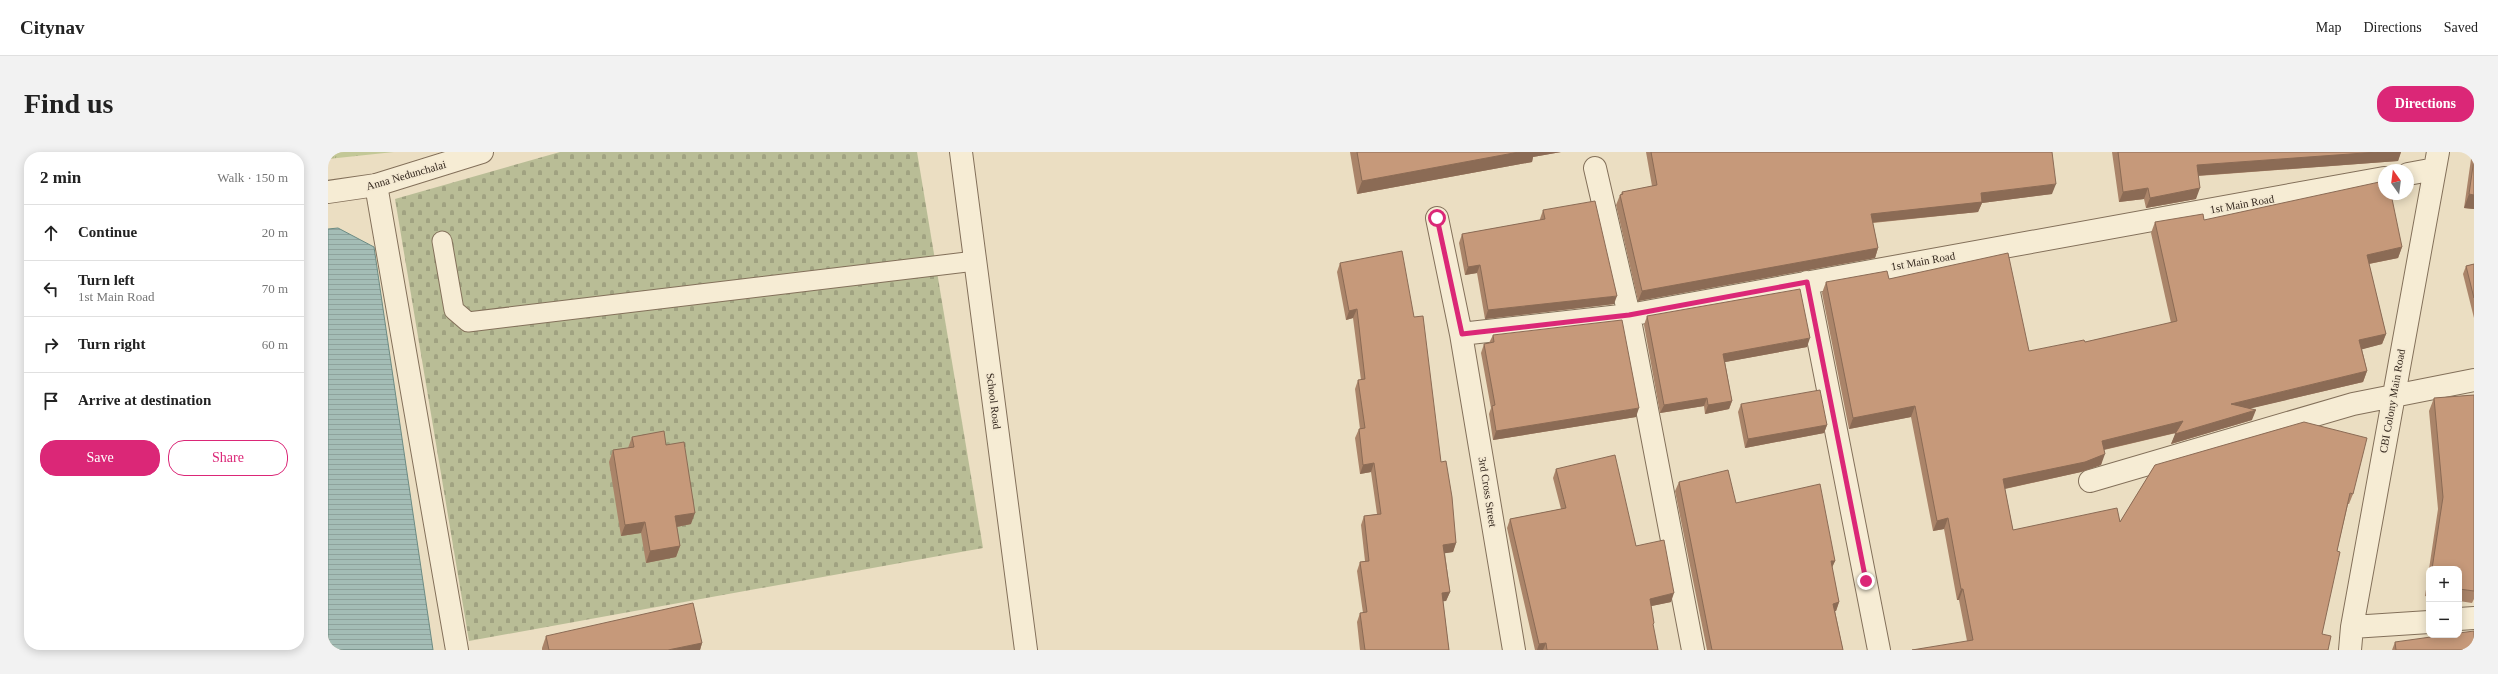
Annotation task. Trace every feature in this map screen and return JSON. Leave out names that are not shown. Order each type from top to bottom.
[{"type":"street","name":"Anna Nedunchalai","points":[[328,192],[376,185],[482,152]]},
{"type":"street","name":"School Road","points":[[961,152],[1026,650]]},
{"type":"street","points":[[2414,171],[2437,161]]},
{"type":"street","name":"CBI Colony Main Road","points":[[2350,650],[2352,628],[2393,396],[2437,161]]},
{"type":"street","points":[[1595,168],[1629,315],[1693,650]]},
{"type":"street","name":"1st Main Road","points":[[1462,334],[1629,315],[2378,179]]},
{"type":"street","points":[[376,185],[457,650]]},
{"type":"street","name":"3rd Cross Street","points":[[1437,218],[1462,334],[1514,650]]},
{"type":"street","points":[[1807,282],[1878,650]]},
{"type":"street","points":[[2090,481],[2353,404],[2474,380]]},
{"type":"street","points":[[2462,619],[2474,618]]},
{"type":"street","points":[[2352,628],[2426,622]]},
{"type":"lane","points":[[442,241],[454,310],[468,322],[975,261]]},
{"type":"green space","points":[[328,152],[394,152],[328,159]]},
{"type":"green space","points":[[560,152],[917,152],[983,548],[469,641],[395,199]]},
{"type":"water","points":[[338,228],[374,247],[433,650],[328,650],[328,229]]},
{"type":"building","points":[[1357,152],[1519,152],[1362,181]]},
{"type":"building","points":[[1651,152],[2052,152],[2056,184],[1981,193],[1982,202],[1871,214],[1878,248],[1642,291],[1620,195],[1623,194],[1622,192],[1657,185]]},
{"type":"building","points":[[2118,152],[2378,152],[2197,165],[2200,188],[2150,198],[2148,188],[2123,192]]},
{"type":"building","points":[[2474,159],[2474,195],[2469,194]]},
{"type":"building","points":[[2378,182],[2378,200],[2392,200],[2402,247],[2367,255],[2386,334],[2359,340],[2367,371],[2231,404],[2256,410],[2175,434],[2183,421],[2102,441],[2105,454],[2085,462],[2003,479],[2013,530],[2117,508],[2120,522],[2155,465],[2304,422],[2367,438],[2353,494],[2350,493],[2337,551],[2340,552],[2322,634],[2331,636],[2328,650],[1912,650],[1973,640],[1963,589],[1961,589],[1948,518],[1937,521],[1915,406],[1853,418],[1826,282],[1887,271],[1889,279],[2008,253],[2029,351],[2084,340],[2085,342],[2177,321],[2155,222],[2203,214],[2204,220]]},
{"type":"building","points":[[1595,201],[1617,296],[1488,310],[1480,265],[1468,267],[1462,234],[1545,219],[1543,210]]},
{"type":"building","points":[[1402,251],[1414,317],[1423,316],[1441,462],[1446,461],[1452,497],[1456,543],[1443,545],[1450,592],[1442,593],[1449,650],[1365,650],[1360,613],[1367,612],[1360,562],[1369,561],[1364,516],[1381,514],[1374,463],[1363,465],[1359,429],[1365,428],[1358,380],[1365,379],[1357,309],[1349,311],[1340,263]]},
{"type":"building","points":[[2474,264],[2474,298],[2466,266]]},
{"type":"building","points":[[1800,289],[1810,338],[1723,354],[1732,401],[1708,405],[1707,398],[1664,405],[1647,316]]},
{"type":"building","points":[[1622,320],[1639,408],[1496,431],[1492,406],[1495,405],[1484,344],[1494,342],[1493,335]]},
{"type":"building","points":[[1820,390],[1827,425],[1748,439],[1741,404]]},
{"type":"building","points":[[2474,395],[2474,591],[2462,589],[2462,566],[2432,566],[2443,497],[2434,398]]},
{"type":"building","points":[[664,431],[666,445],[684,442],[695,513],[675,516],[680,546],[650,551],[645,522],[625,525],[613,450],[634,447],[632,437]]},
{"type":"building","points":[[1615,455],[1636,546],[1664,540],[1674,593],[1650,599],[1658,650],[1547,650],[1546,643],[1539,644],[1510,519],[1566,508],[1556,469]]},
{"type":"building","points":[[1728,470],[1736,503],[1820,484],[1835,561],[1831,561],[1839,602],[1833,604],[1843,650],[1712,650],[1679,482]]},
{"type":"building","points":[[693,603],[702,643],[668,650],[549,650],[546,636]]},
{"type":"building","points":[[2474,631],[2474,650],[2396,650],[2395,642],[2426,638],[2462,638],[2462,633]]},
{"type":"route","points":[[1437,218],[1462,334],[1629,315],[1807,282],[1866,581]]}]
